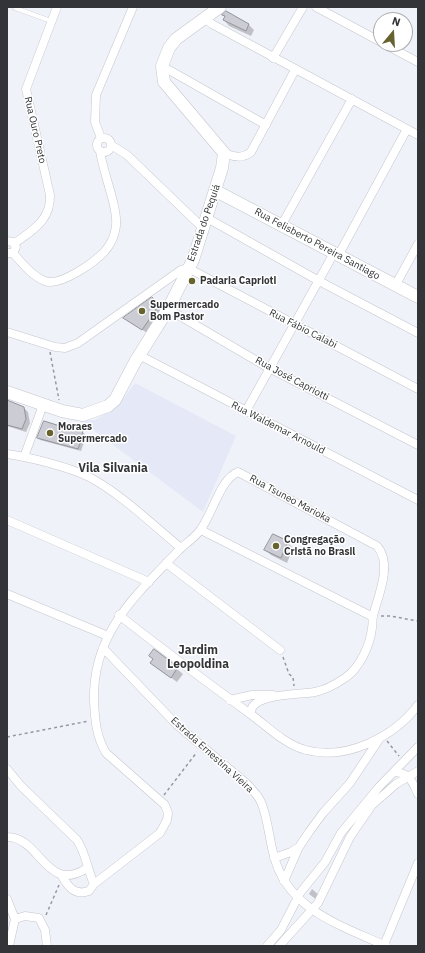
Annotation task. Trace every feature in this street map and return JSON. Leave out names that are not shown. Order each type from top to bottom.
[{"type":"main road","points":[[220,7],[176,39],[169,48],[162,66],[164,82],[224,153]]},
{"type":"main road","name":"Estrada do Pequiá","points":[[7,392],[62,412],[83,415],[108,406],[114,400],[139,355],[168,309],[193,260],[216,191],[224,153]]},
{"type":"main road","name":"Rua Felisberto Pereira Santiago","points":[[216,191],[418,297]]},
{"type":"street","name":"Rua Ouro Preto","points":[[11,242],[43,221],[49,208],[50,196],[26,94],[26,88],[57,7]]},
{"type":"street","points":[[101,138],[95,122],[96,95],[133,7]]},
{"type":"street","points":[[274,58],[303,7]]},
{"type":"street","points":[[316,7],[373,38]]},
{"type":"street","points":[[204,18],[295,70],[418,135]]},
{"type":"street","points":[[399,52],[418,62]]},
{"type":"street","points":[[162,66],[266,125]]},
{"type":"street","points":[[224,153],[232,157],[246,156],[251,152],[295,70]]},
{"type":"street","points":[[281,226],[352,99]]},
{"type":"street","points":[[246,411],[269,368],[407,129]]},
{"type":"street","points":[[101,138],[108,139],[111,145],[125,153],[205,223],[418,333]]},
{"type":"street","points":[[11,242],[16,248],[10,253],[40,279],[46,282],[62,281],[95,260],[105,250],[113,238],[116,215],[102,167],[100,151],[97,148],[97,143],[101,138]]},
{"type":"street","points":[[100,151],[107,151],[111,145]]},
{"type":"street","points":[[395,286],[418,244]]},
{"type":"street","points":[[7,332],[49,345],[65,348],[78,343],[175,275],[188,268]]},
{"type":"street","name":"Rua Fábio Calabi","points":[[188,268],[418,389]]},
{"type":"street","name":"Rua José Capriotti","points":[[168,309],[269,368],[418,444]]},
{"type":"street","name":"Rua Waldemar Arnould","points":[[139,355],[418,500]]},
{"type":"street","points":[[24,457],[43,405]]},
{"type":"street","points":[[7,454],[24,457],[88,477],[106,487],[181,548]]},
{"type":"street","name":"Rua Tsuneo Marioka","points":[[201,530],[226,482],[231,475],[238,472],[377,546],[382,552],[384,569],[380,595],[373,617],[372,628],[364,653],[358,665],[347,677],[316,692],[276,696],[262,694],[230,700]]},
{"type":"street","points":[[7,520],[149,582]]},
{"type":"street","points":[[7,837],[18,839],[62,876],[67,885],[79,892],[89,892],[94,884],[160,833],[167,820],[168,813],[160,800],[106,753],[96,733],[94,679],[103,648],[120,615],[166,563],[201,530],[373,617]]},
{"type":"street","points":[[166,563],[280,650]]},
{"type":"street","points":[[7,594],[108,636]]},
{"type":"street","points":[[120,615],[230,700],[291,744],[305,750],[323,753],[353,749],[381,737],[399,726],[418,705]]},
{"type":"street","name":"Estrada Ernestina Vieira","points":[[103,648],[155,703],[202,746],[246,783],[255,793],[261,802],[274,858],[284,881],[297,899],[314,910],[385,946]]},
{"type":"street","name":"Rua Tsuneo Marioka","points":[[251,714],[250,711],[254,705],[276,696]]},
{"type":"street","points":[[284,881],[299,847],[323,813],[350,783],[381,737]]},
{"type":"street","points":[[267,946],[280,930],[300,893],[325,862],[341,832],[359,810],[418,746]]},
{"type":"street","points":[[353,749],[364,762]]},
{"type":"street","points":[[7,769],[22,786],[77,840],[83,849],[87,868],[94,884]]},
{"type":"street","points":[[279,946],[306,916],[314,910],[350,837],[372,804],[396,784],[418,771]]},
{"type":"street","points":[[394,772],[400,772],[410,777],[418,794]]},
{"type":"street","points":[[274,858],[299,847]]},
{"type":"street","points":[[385,946],[418,863]]},
{"type":"street","points":[[62,876],[78,874],[87,868]]},
{"type":"street","points":[[311,881],[325,887]]},
{"type":"street","points":[[7,899],[15,919],[9,946]]},
{"type":"street","points":[[15,919],[25,916],[38,918],[43,923],[47,946]]},
{"type":"lane","points":[[15,8],[51,21]]},
{"type":"path","points":[[49,345],[62,412]]},
{"type":"path","points":[[373,617],[390,616],[418,621]]},
{"type":"path","points":[[280,650],[289,674],[293,677],[294,694]]},
{"type":"path","points":[[7,737],[95,720]]},
{"type":"path","points":[[381,737],[397,753]]},
{"type":"path","points":[[160,800],[202,746]]},
{"type":"path","points":[[43,923],[62,876]]},
{"type":"shaded area","points":[[135,383],[236,436],[203,512],[80,420],[95,420],[119,404]]},
{"type":"building","points":[[226,11],[249,24],[246,31],[223,20],[225,16],[222,15]]},
{"type":"building","name":"Supermercado Bom Pastor","points":[[152,297],[159,305],[142,330],[123,318]]},
{"type":"building","points":[[7,400],[24,407],[26,419],[22,429],[7,425]]},
{"type":"building","points":[[44,421],[73,430],[74,428],[83,431],[78,449],[37,438]]},
{"type":"building","name":"Congregação Cristã no Brasil","points":[[273,534],[288,541],[281,558],[264,550]]},
{"type":"building","points":[[154,649],[178,667],[171,678],[150,663],[153,659],[149,656]]},
{"type":"place","name":"Padaria Caprioti","points":[[192,281]]},
{"type":"place","name":"Supermercado Bom Pastor","points":[[142,311]]},
{"type":"place","name":"Moraes Supermercado","points":[[50,433]]},
{"type":"place","name":"Congregação Cristã no Brasil","points":[[276,546]]},
{"type":"district","name":"Vila Silvania","points":[[113,469]]},
{"type":"district","name":"Jardim Leopoldina","points":[[198,658]]}]
